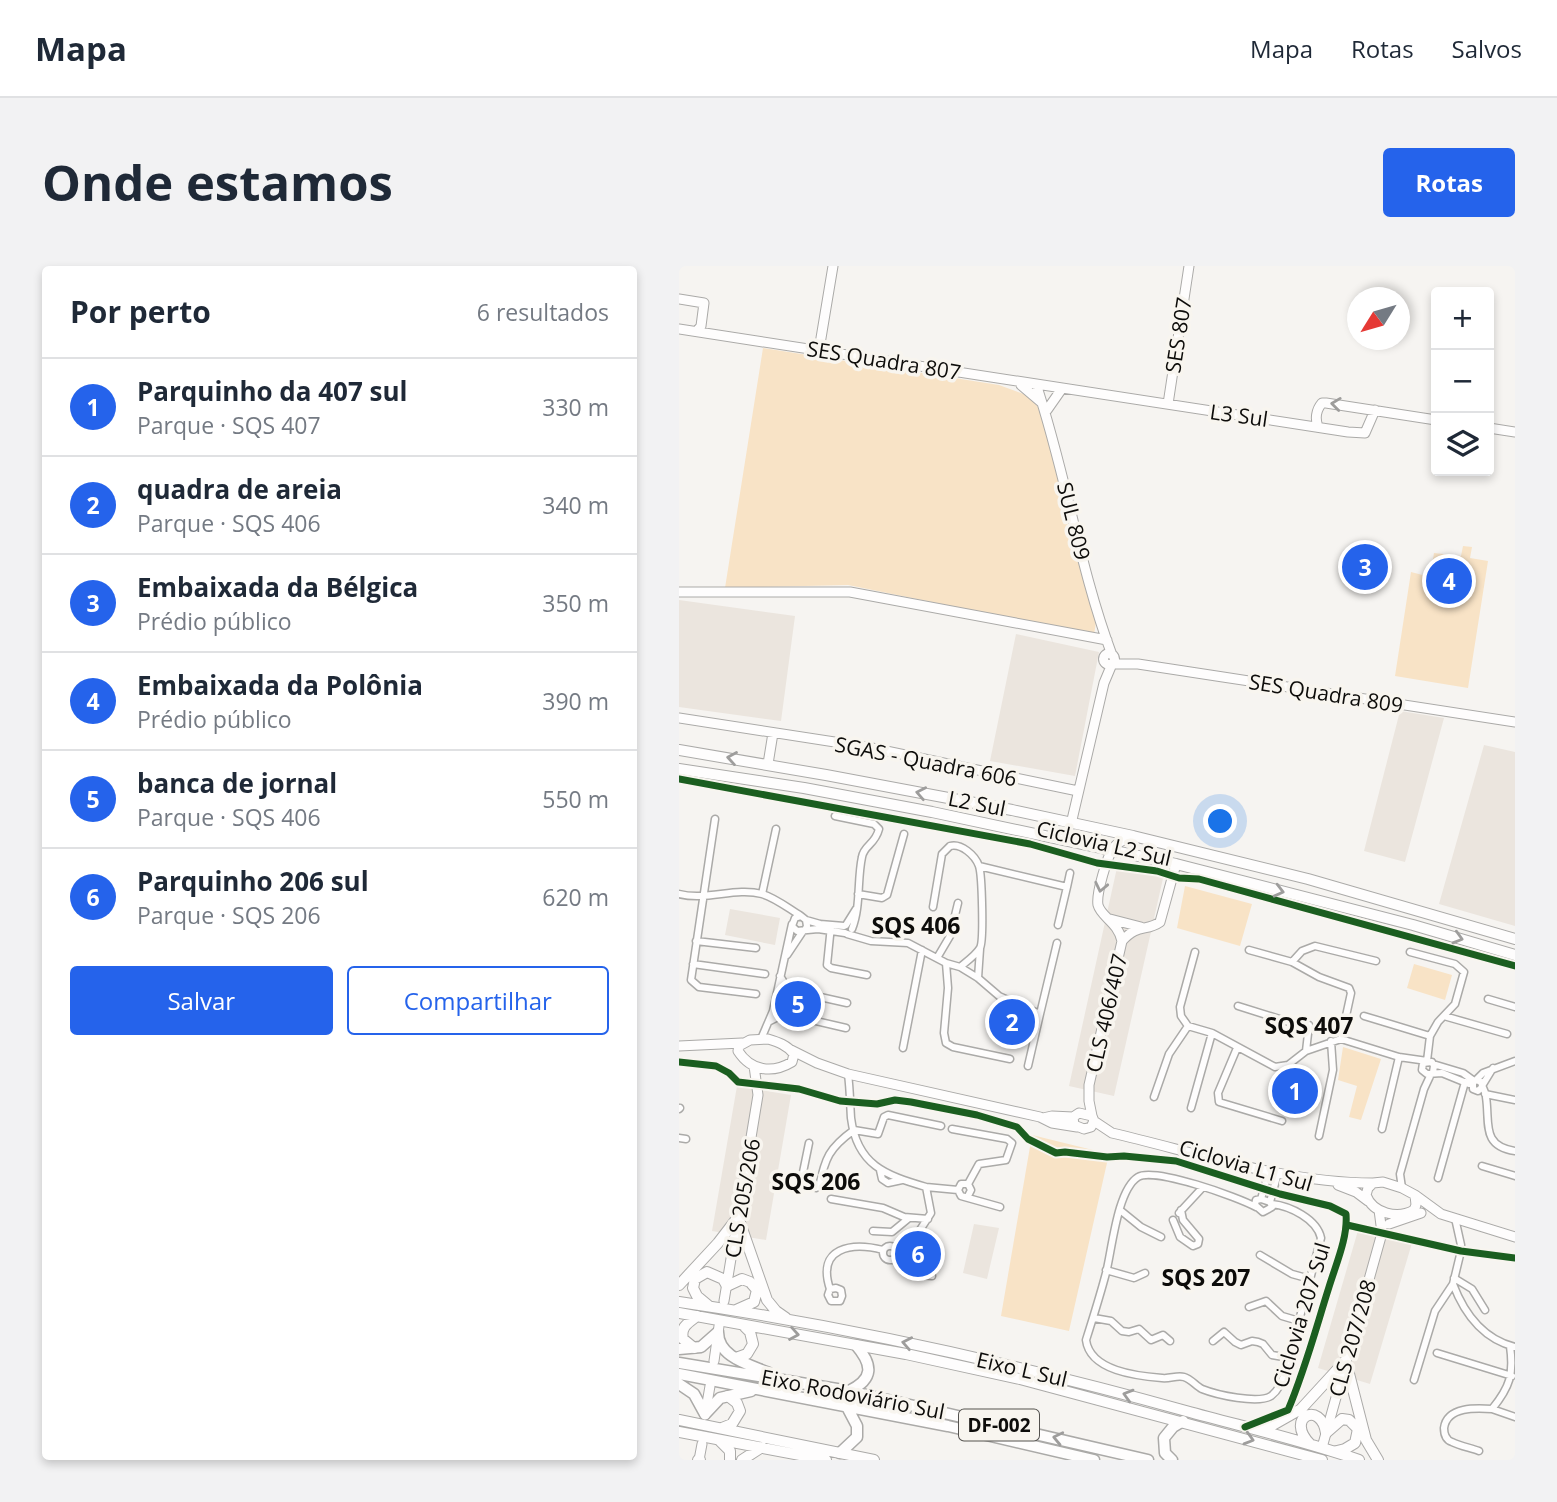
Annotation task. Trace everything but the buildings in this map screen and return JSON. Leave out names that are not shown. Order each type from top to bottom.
[{"type":"highway","points":[[679,1349],[694,1348],[709,1342],[718,1329]]},
{"type":"highway","points":[[718,1329],[720,1346],[736,1358],[784,1379]]},
{"type":"highway","points":[[849,1391],[864,1382],[869,1371],[866,1358],[856,1345]]},
{"type":"highway","name":"Eixo Rodoviário Sul","points":[[679,1363],[849,1391],[1148,1460]]},
{"type":"highway","name":"Eixo Rodoviário Sul","points":[[679,1374],[948,1426],[1094,1460]]},
{"type":"highway","points":[[681,1388],[694,1394],[705,1417],[716,1401],[728,1395],[767,1391]]},
{"type":"highway","points":[[840,1453],[857,1437],[857,1426],[847,1407]]},
{"type":"highway","points":[[1172,1460],[1165,1453],[1164,1438],[1173,1427],[1183,1421]]},
{"type":"main road","name":"L2 Sul","points":[[679,750],[807,771],[1133,836],[1320,882],[1515,939]]},
{"type":"main road","name":"L2 Sul","points":[[679,769],[804,788],[1006,826],[1213,873],[1413,925],[1515,955]]},
{"type":"main road","points":[[804,788],[810,780],[807,771]]},
{"type":"main road","points":[[827,775],[821,782],[828,793]]},
{"type":"main road","points":[[1006,826],[1014,818],[1012,810]]},
{"type":"main road","points":[[1029,832],[1028,821],[1036,816]]},
{"type":"main road","points":[[1213,873],[1221,870],[1221,858]]},
{"type":"main road","points":[[1237,880],[1232,871],[1238,862]]},
{"type":"main road","points":[[1413,925],[1419,919],[1417,911]]},
{"type":"main road","points":[[1430,930],[1428,923],[1433,916]]},
{"type":"main road","points":[[679,1285],[718,1244],[738,1217]]},
{"type":"main road","points":[[738,1217],[767,1300],[776,1311],[794,1322]]},
{"type":"main road","points":[[710,1306],[694,1292],[693,1283],[707,1272],[723,1279],[727,1286],[742,1279],[750,1282],[757,1290],[754,1302],[736,1311]]},
{"type":"main road","name":"Eixo L Sul","points":[[679,1302],[1024,1368],[1310,1444],[1360,1460]]},
{"type":"main road","name":"Eixo L Sul","points":[[679,1313],[856,1345],[1020,1379],[1322,1460]]},
{"type":"main road","points":[[694,1348],[683,1339],[682,1334],[687,1324],[697,1316]]},
{"type":"main road","points":[[736,1358],[747,1354],[753,1344],[750,1332],[743,1325]]},
{"type":"main road","points":[[1262,1431],[1301,1409],[1346,1361]]},
{"type":"main road","points":[[1346,1361],[1366,1440],[1378,1460]]},
{"type":"main road","points":[[722,1428],[732,1424],[740,1411],[737,1403],[728,1395]]},
{"type":"main road","points":[[1310,1444],[1299,1427],[1305,1417],[1316,1415],[1321,1418],[1324,1423],[1324,1438]]},
{"type":"main road","points":[[1324,1438],[1342,1419],[1349,1420],[1358,1429],[1355,1443],[1335,1451]]},
{"type":"main road","points":[[679,1420],[874,1460]]},
{"type":"main road","points":[[679,1432],[826,1460]]},
{"type":"main road","points":[[679,1438],[691,1434]]},
{"type":"main road","points":[[716,1438],[730,1451],[730,1460]]},
{"type":"main road","points":[[742,1460],[762,1447]]},
{"type":"main road","points":[[1283,1460],[1296,1453]]},
{"type":"street","points":[[820,350],[833,266]]},
{"type":"street","name":"SES 807","points":[[1168,404],[1189,266]]},
{"type":"street","points":[[679,299],[703,303],[702,330]]},
{"type":"street","name":"SES Quadra 807","points":[[679,329],[702,330],[757,342],[1010,380],[1042,388]]},
{"type":"street","name":"SES Quadra 807","points":[[1010,380],[1021,385],[1168,404]]},
{"type":"street","points":[[1021,385],[1045,410],[1063,389]]},
{"type":"street","name":"SUL 809","points":[[1042,388],[1045,410],[1110,659],[1071,824]]},
{"type":"street","points":[[1315,425],[1322,403],[1431,418]]},
{"type":"street","name":"L3 Sul","points":[[1168,404],[1363,433],[1367,430],[1372,412]]},
{"type":"street","points":[[1494,429],[1515,432]]},
{"type":"street","points":[[679,592],[850,592],[1105,640]]},
{"type":"street","name":"SES Quadra 809","points":[[1110,659],[1133,665],[1515,722]]},
{"type":"street","points":[[1104,683],[1115,671],[1133,665]]},
{"type":"street","name":"SGAS - Quadra 606","points":[[679,718],[867,747],[1078,792]]},
{"type":"street","points":[[768,764],[773,733]]},
{"type":"street","points":[[835,816],[878,827],[877,839],[862,853],[856,917],[848,930]]},
{"type":"street","points":[[715,819],[691,980],[699,987],[756,994]]},
{"type":"street","points":[[762,894],[776,829]]},
{"type":"street","points":[[858,894],[882,898],[887,895],[904,834]]},
{"type":"street","points":[[1133,836],[1119,843],[1111,851],[1098,904],[1119,930],[1122,941],[1131,932],[1160,922],[1176,864]]},
{"type":"street","points":[[933,907],[942,854],[947,847],[954,844],[960,846],[979,866],[983,933],[978,978]]},
{"type":"street","points":[[979,866],[1067,887]]},
{"type":"street","points":[[1058,925],[1070,873]]},
{"type":"street","points":[[679,894],[704,897],[762,894],[804,918],[831,928]]},
{"type":"street","points":[[774,899],[795,930],[831,928],[848,930],[863,939],[908,943],[946,963],[960,967],[999,996],[1040,1014]]},
{"type":"street","points":[[937,958],[950,936],[958,903]]},
{"type":"street","points":[[761,1039],[773,1011],[792,923],[797,917],[804,918]]},
{"type":"street","points":[[785,957],[807,924],[804,918]]},
{"type":"street","points":[[1110,919],[1141,927]]},
{"type":"street","points":[[831,928],[826,962],[828,967],[867,975]]},
{"type":"street","points":[[696,941],[756,948]]},
{"type":"street","name":"CLS 406/407","points":[[1075,1115],[1089,1085],[1122,941]]},
{"type":"street","points":[[1028,1066],[1057,943]]},
{"type":"street","points":[[1292,962],[1302,951],[1315,946],[1376,961]]},
{"type":"street","points":[[960,967],[980,948]]},
{"type":"street","points":[[903,1048],[922,950]]},
{"type":"street","points":[[1249,950],[1292,962],[1319,977],[1345,985],[1350,990],[1341,1039]]},
{"type":"street","points":[[1195,951],[1180,1007],[1181,1016],[1188,1026],[1212,1033],[1279,1067],[1288,1065],[1306,1051],[1341,1039],[1430,1063],[1472,1082],[1481,1082],[1488,1133],[1493,1141],[1505,1150],[1515,1151]]},
{"type":"street","points":[[1402,1188],[1400,1174],[1423,1089],[1432,1073],[1430,1035],[1455,1004],[1463,970],[1455,964],[1410,952]]},
{"type":"street","points":[[967,961],[978,969]]},
{"type":"street","points":[[946,963],[946,1043],[953,1047],[1010,1059]]},
{"type":"street","points":[[692,964],[765,974]]},
{"type":"street","points":[[770,1022],[784,1014],[790,1001],[789,990],[780,976]]},
{"type":"street","points":[[778,990],[847,1003]]},
{"type":"street","points":[[1488,999],[1515,1007]]},
{"type":"street","points":[[1238,1006],[1292,1023],[1309,1025],[1306,1051]]},
{"type":"street","points":[[773,1011],[846,1028]]},
{"type":"street","points":[[1364,1016],[1430,1035]]},
{"type":"street","points":[[1444,1016],[1507,1034]]},
{"type":"street","points":[[770,1022],[774,1041]]},
{"type":"street","points":[[1154,1097],[1169,1054],[1188,1026]]},
{"type":"street","points":[[1191,1108],[1212,1033]]},
{"type":"street","points":[[679,1046],[715,1046],[761,1039],[774,1041],[817,1063],[848,1074],[1043,1118],[1052,1123],[1088,1123]]},
{"type":"street","points":[[1318,1136],[1333,1070],[1331,1041]]},
{"type":"street","points":[[742,1043],[738,1049],[743,1058]]},
{"type":"street","points":[[715,1046],[754,1066],[770,1069],[792,1062],[817,1063]]},
{"type":"street","points":[[1237,1048],[1218,1093],[1219,1102],[1282,1121]]},
{"type":"street","points":[[791,1050],[794,1054],[792,1062]]},
{"type":"street","points":[[1401,1057],[1422,1070],[1453,1073]]},
{"type":"street","points":[[1381,1129],[1401,1057]]},
{"type":"street","points":[[1439,1178],[1472,1082],[1483,1073],[1515,1061]]},
{"type":"street","points":[[1422,1070],[1430,1063]]},
{"type":"street","name":"CLS 205/206","points":[[724,1301],[758,1095],[754,1066]]},
{"type":"street","name":"CLS 205/206","points":[[758,1095],[770,1069]]},
{"type":"street","points":[[1482,1090],[1493,1069]]},
{"type":"street","points":[[1422,1070],[1423,1089]]},
{"type":"street","points":[[848,1074],[857,1144],[867,1159],[880,1170],[902,1180],[926,1187],[958,1190]]},
{"type":"street","points":[[851,1090],[862,1077]]},
{"type":"street","name":"CLS 406/407","points":[[1088,1123],[1089,1085]]},
{"type":"street","points":[[1482,1090],[1515,1100]]},
{"type":"street","points":[[1043,1118],[1052,1115],[1075,1115],[1112,1133],[1273,1172],[1333,1183],[1391,1184],[1415,1195],[1441,1214]]},
{"type":"street","points":[[1075,1115],[1073,1123],[1088,1123]]},
{"type":"street","points":[[854,1130],[873,1135],[880,1132],[886,1116],[941,1126]]},
{"type":"street","points":[[952,1129],[1009,1140],[1012,1143],[1005,1161],[979,1164],[968,1184]]},
{"type":"street","points":[[816,1188],[819,1186],[825,1159],[831,1150],[854,1130]]},
{"type":"street","points":[[804,1185],[801,1184],[809,1143]]},
{"type":"street","points":[[1482,1166],[1515,1176]]},
{"type":"street","points":[[1257,1202],[1273,1172]]},
{"type":"street","points":[[1270,1206],[1273,1172]]},
{"type":"street","points":[[1391,1184],[1400,1174]]},
{"type":"street","points":[[1143,1175],[1203,1187],[1289,1209],[1309,1219],[1320,1231],[1321,1238],[1289,1358],[1281,1384],[1269,1397],[1258,1400],[1223,1394],[1198,1387],[1184,1377],[1151,1376],[1110,1368],[1097,1362],[1087,1349],[1086,1340],[1094,1318],[1120,1210],[1132,1182],[1143,1175]]},
{"type":"street","points":[[1333,1183],[1356,1192],[1368,1201],[1379,1210],[1385,1223]]},
{"type":"street","points":[[1368,1201],[1367,1191],[1373,1183]]},
{"type":"street","points":[[958,1190],[961,1184],[968,1184]]},
{"type":"street","points":[[968,1184],[971,1190],[968,1196]]},
{"type":"street","points":[[897,1255],[931,1213],[926,1187]]},
{"type":"street","points":[[1173,1220],[1203,1187]]},
{"type":"street","points":[[958,1190],[961,1196],[1000,1207]]},
{"type":"street","points":[[1356,1192],[1385,1223]]},
{"type":"street","points":[[1410,1213],[1416,1205],[1415,1195]]},
{"type":"street","points":[[831,1199],[883,1208],[909,1218],[928,1219]]},
{"type":"street","points":[[1257,1202],[1261,1211],[1270,1206]]},
{"type":"street","points":[[1120,1210],[1141,1227],[1161,1237]]},
{"type":"street","points":[[1173,1220],[1180,1237],[1196,1246],[1199,1239],[1183,1220],[1181,1210]]},
{"type":"street","points":[[1379,1210],[1396,1214],[1441,1214],[1515,1237]]},
{"type":"street","points":[[1385,1223],[1421,1213]]},
{"type":"street","name":"CLS 207/208","points":[[1324,1438],[1385,1223],[1396,1214]]},
{"type":"street","points":[[873,1231],[892,1232],[909,1218]]},
{"type":"street","points":[[1415,1380],[1435,1311],[1454,1281],[1461,1251],[1455,1218]]},
{"type":"street","points":[[1173,1220],[1183,1220]]},
{"type":"street","points":[[830,1289],[826,1273],[829,1262],[836,1253],[858,1245],[883,1250],[889,1245],[896,1248],[900,1265],[911,1272],[932,1276]]},
{"type":"street","points":[[1260,1255],[1292,1274],[1310,1279]]},
{"type":"street","points":[[1106,1270],[1134,1278],[1145,1273]]},
{"type":"street","points":[[1454,1281],[1472,1289],[1485,1310]]},
{"type":"street","points":[[1454,1281],[1459,1301],[1474,1322],[1489,1335],[1512,1346],[1512,1376],[1492,1409]]},
{"type":"street","points":[[1249,1307],[1266,1301],[1282,1316],[1299,1321]]},
{"type":"street","points":[[1094,1318],[1111,1321],[1122,1331],[1139,1329],[1151,1340],[1163,1335],[1170,1341]]},
{"type":"street","points":[[714,1361],[718,1329]]},
{"type":"street","points":[[1213,1341],[1224,1332],[1241,1345],[1258,1342],[1272,1355],[1289,1358]]},
{"type":"street","points":[[1437,1353],[1512,1376]]},
{"type":"street","points":[[705,1417],[710,1386]]},
{"type":"street","points":[[1479,1451],[1451,1442],[1445,1434],[1447,1421],[1468,1408],[1492,1409],[1515,1417]]},
{"type":"street","points":[[699,1460],[702,1444]]},
{"type":"shaded area","points":[[763,348],[999,385],[1029,396],[1043,413],[1096,622],[1094,635],[848,585],[725,588]]},
{"type":"shaded area","points":[[1463,546],[1472,547],[1470,558],[1488,561],[1468,688],[1395,676],[1411,572],[1430,577],[1434,553],[1461,556]]},
{"type":"shaded area","points":[[679,600],[795,616],[781,721],[679,707]]},
{"type":"shaded area","points":[[1016,634],[1099,652],[1075,776],[990,761]]},
{"type":"shaded area","points":[[1400,711],[1444,718],[1405,862],[1364,851]]},
{"type":"shaded area","points":[[1484,745],[1515,752],[1515,926],[1439,904]]},
{"type":"shaded area","points":[[1118,863],[1164,874],[1114,1096],[1069,1086]]},
{"type":"shaded area","points":[[1185,886],[1252,904],[1240,946],[1177,928]]},
{"type":"shaded area","points":[[730,909],[780,918],[775,945],[725,935]]},
{"type":"shaded area","points":[[1414,964],[1452,975],[1445,1000],[1407,988]]},
{"type":"shaded area","points":[[1343,1047],[1381,1059],[1361,1120],[1349,1117],[1357,1086],[1338,1080]]},
{"type":"shaded area","points":[[737,1086],[791,1095],[766,1240],[712,1231]]},
{"type":"shaded area","points":[[1032,1135],[1109,1154],[1069,1331],[1001,1316]]},
{"type":"shaded area","points":[[974,1224],[999,1228],[987,1279],[963,1273]]},
{"type":"shaded area","points":[[1359,1227],[1412,1243],[1370,1384],[1318,1368]]},
{"type":"cycle path","name":"Ciclovia L2 Sul","points":[[679,779],[1030,844],[1097,863],[1157,871],[1179,878],[1199,879],[1515,966]]},
{"type":"cycle path","name":"Ciclovia L1 Sul","points":[[679,1062],[716,1066],[738,1082],[799,1089],[840,1101],[877,1104],[895,1100],[977,1115],[1017,1127],[1028,1139],[1056,1153],[1176,1161],[1280,1194],[1330,1206],[1346,1214],[1341,1250],[1288,1410],[1245,1427]]},
{"type":"cycle path","points":[[1347,1225],[1461,1251],[1515,1258]]},
{"type":"place","name":"Embaixada da Bélgica","points":[[1365,567]]},
{"type":"place","name":"Embaixada da Polônia","points":[[1449,581]]},
{"type":"place","name":"banca de jornal","points":[[798,1004]]},
{"type":"place","name":"quadra de areia","points":[[1012,1022]]},
{"type":"place","name":"Parquinho da 407 sul","points":[[1295,1091]]},
{"type":"place","name":"Parquinho 206 sul","points":[[918,1254]]},
{"type":"district","name":"SQS 406","points":[[916,925]]},
{"type":"district","name":"SQS 407","points":[[1309,1025]]},
{"type":"district","name":"SQS 206","points":[[816,1181]]},
{"type":"district","name":"SQS 207","points":[[1206,1277]]}]
